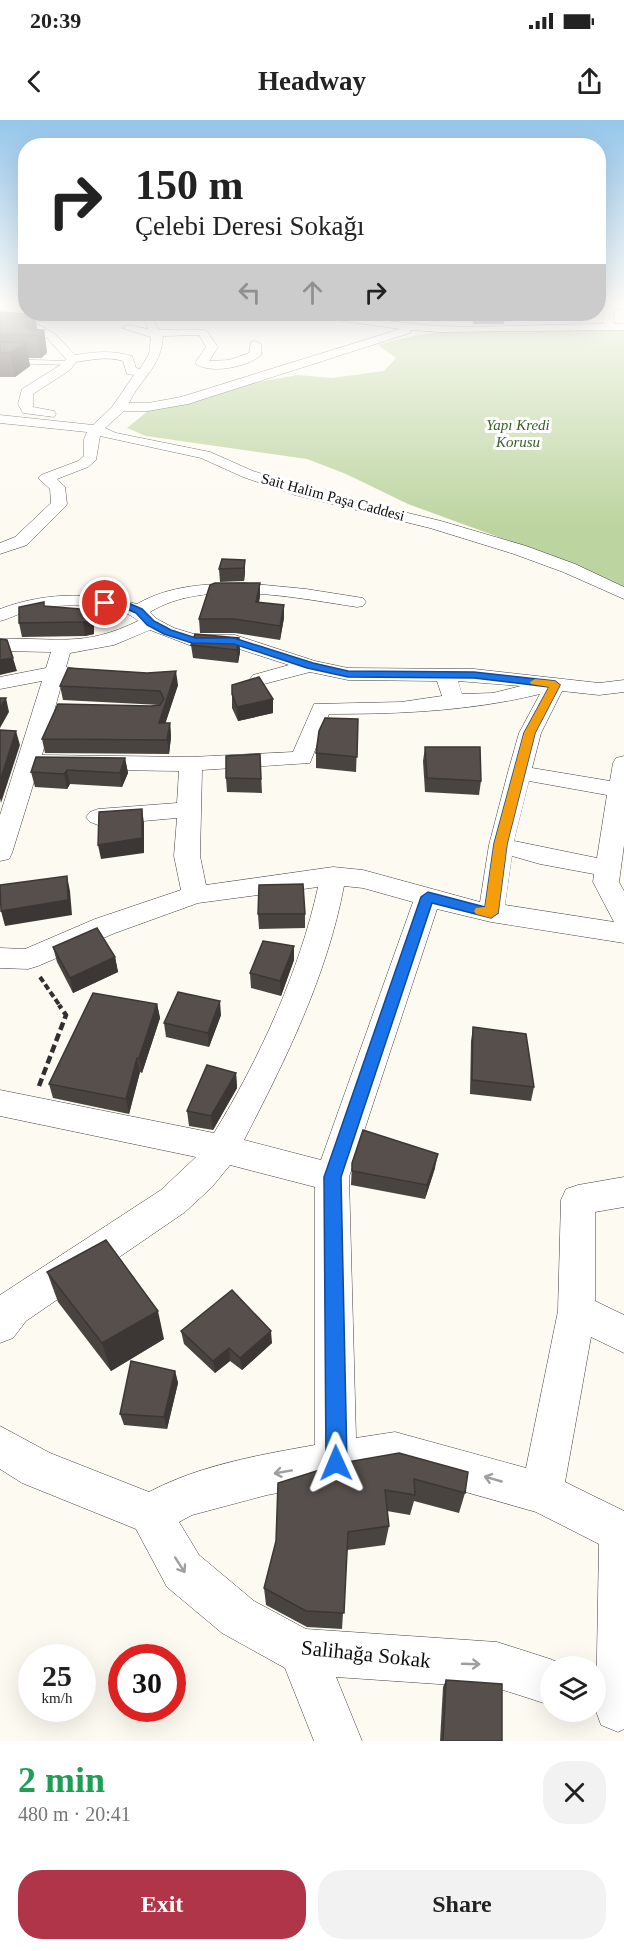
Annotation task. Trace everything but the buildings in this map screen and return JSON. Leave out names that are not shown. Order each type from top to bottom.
[{"type":"street","points":[[3,419],[17,389],[33,378]]},
{"type":"street","points":[[47,378],[27,392],[25,404],[28,410],[49,414]]},
{"type":"street","points":[[0,549],[21,541],[59,504],[57,487],[46,478],[83,464],[91,457],[89,443],[95,429],[119,407],[139,378]]},
{"type":"street","points":[[119,407],[148,407],[183,401],[258,378]]},
{"type":"street","name":"Sait Halim Paşa Caddesi","points":[[3,419],[95,429],[112,436],[205,455],[248,474],[300,492],[435,524],[520,550],[568,568],[624,594]]},
{"type":"street","points":[[0,645],[62,647],[120,638],[145,617],[151,600],[202,589],[300,592],[357,602]]},
{"type":"street","points":[[0,615],[35,603],[49,601],[123,604],[167,632],[195,641],[234,641],[310,666],[348,674],[474,675],[599,689],[624,686]]},
{"type":"street","points":[[0,853],[28,762],[55,709],[55,672],[62,647]]},
{"type":"street","points":[[260,679],[310,666]]},
{"type":"street","points":[[0,683],[55,672],[87,674]]},
{"type":"street","points":[[445,674],[454,701]]},
{"type":"street","points":[[28,762],[191,764],[302,758],[321,708],[401,708],[454,701],[493,699],[555,685]]},
{"type":"street","points":[[491,913],[501,844],[519,772],[530,733],[555,685]]},
{"type":"street","points":[[624,763],[606,882],[624,916]]},
{"type":"street","points":[[191,764],[187,856],[195,896]]},
{"type":"street","points":[[519,772],[619,790]]},
{"type":"street","points":[[98,817],[189,810]]},
{"type":"street","points":[[501,844],[540,856],[607,868]]},
{"type":"street","points":[[0,1325],[13,1308],[173,1201],[197,1180],[223,1149],[285,1027],[305,980],[320,936],[333,876]]},
{"type":"street","points":[[7,958],[195,896],[333,876],[363,879],[491,913],[624,933]]},
{"type":"street","points":[[336,1463],[332,1177],[428,897]]},
{"type":"street","points":[[15,1106],[223,1149],[332,1177]]},
{"type":"street","points":[[542,1493],[577,1311],[578,1200],[624,1192]]},
{"type":"street","points":[[577,1311],[624,1334]]},
{"type":"street","points":[[0,1446],[37,1467],[151,1514],[185,1496],[267,1474],[395,1452],[542,1493],[623,1534],[613,1706]]},
{"type":"street","name":"Salihağa Sokak","points":[[151,1514],[183,1571],[238,1617],[302,1652],[497,1665],[540,1679]]},
{"type":"street","points":[[302,1652],[338,1741]]},
{"type":"path","points":[[7,958],[66,1015],[15,1106]]},
{"type":"green space","name":"Yapı Kredi Korusu","points":[[283,378],[624,378],[624,595],[526,547],[408,504],[346,474],[307,459],[146,436],[127,428],[148,411],[168,406],[190,394]]},
{"type":"slow traffic","points":[[480,911],[491,913],[501,844],[530,733],[555,685],[535,682]]},
{"type":"route","points":[[105,603],[123,604],[139,611],[150,623],[167,632],[195,641],[234,641],[310,666],[348,674],[474,675],[555,685],[530,733],[501,844],[491,913],[428,897],[332,1177],[336,1463]]}]
